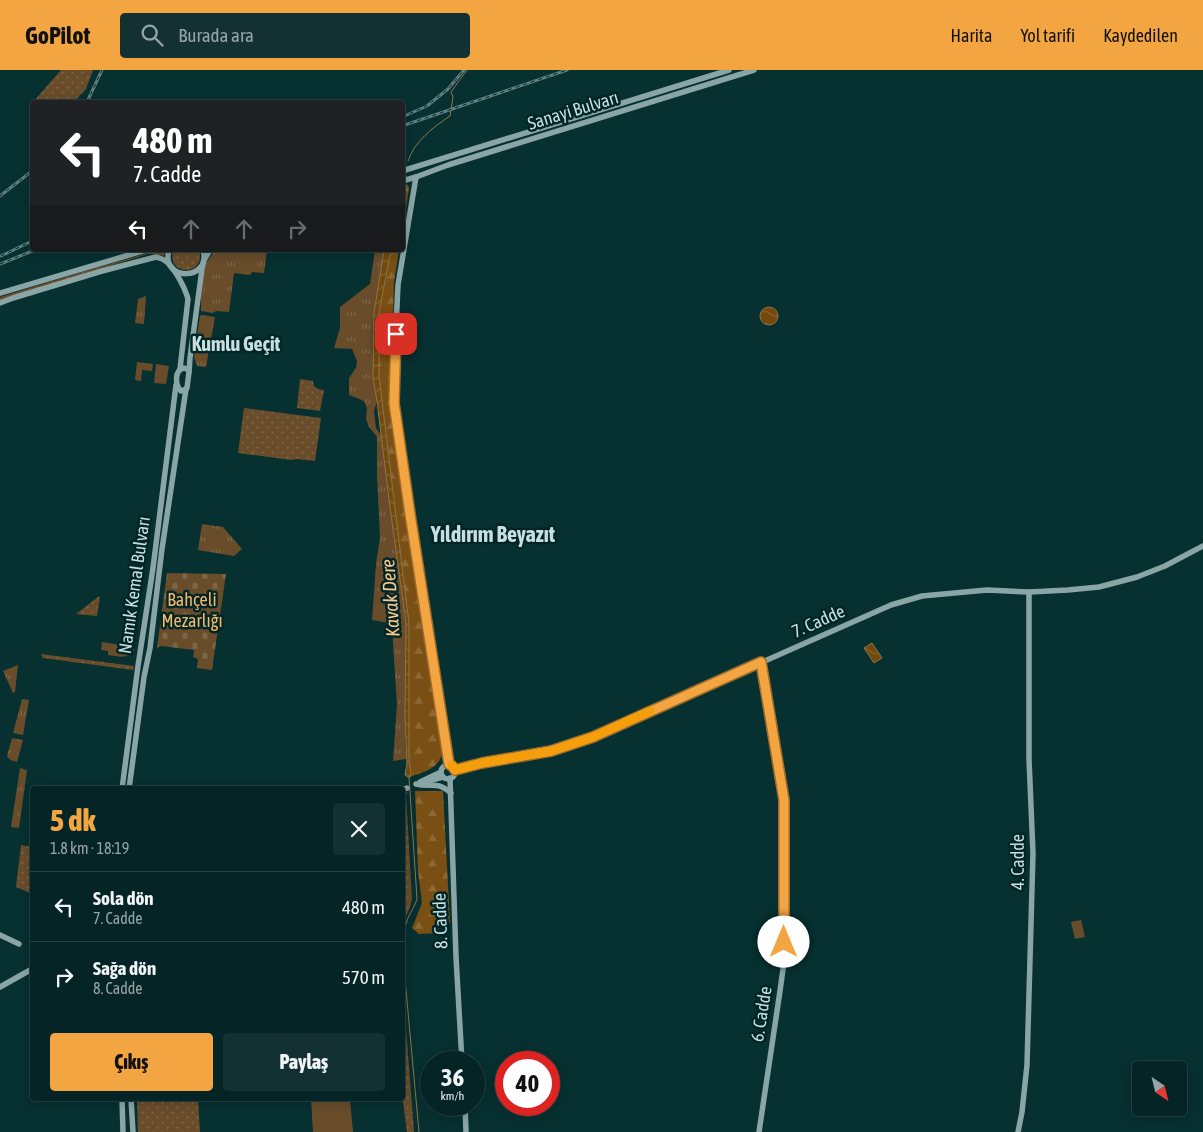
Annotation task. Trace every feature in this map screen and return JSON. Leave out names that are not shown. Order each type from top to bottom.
[{"type":"street","name":"Sanayi Bulvarı","points":[[405,170],[729,70]]},
{"type":"street","name":"Sanayi Bulvarı","points":[[405,179],[754,70]]},
{"type":"street","points":[[405,241],[415,177],[420,172],[417,166]]},
{"type":"street","points":[[405,170],[407,174],[415,177]]},
{"type":"street","points":[[0,293],[139,252]]},
{"type":"street","points":[[169,252],[168,260],[170,265]]},
{"type":"street","points":[[203,252],[204,260]]},
{"type":"street","points":[[0,303],[102,271],[156,257],[164,260],[179,273],[191,273],[201,266],[209,252]]},
{"type":"street","points":[[403,252],[398,285],[394,403],[449,764],[455,770],[454,776],[450,778],[446,778],[442,774]]},
{"type":"street","name":"Namık Kemal Bulvarı","points":[[129,786],[169,502],[190,372],[198,292],[204,260]]},
{"type":"street","name":"Namık Kemal Bulvarı","points":[[122,786],[188,299],[186,290],[170,265]]},
{"type":"street","points":[[180,369],[187,369],[190,372]]},
{"type":"street","points":[[176,386],[181,391],[186,389]]},
{"type":"street","name":"7. Cadde","points":[[455,770],[482,763],[551,751],[593,737],[891,605],[922,596],[986,590],[1029,592],[1099,587],[1138,577],[1165,566],[1203,546]]},
{"type":"street","name":"4. Cadde","points":[[1018,1132],[1027,1065],[1033,868],[1029,759],[1029,592]]},
{"type":"street","points":[[138,662],[146,664]]},
{"type":"street","name":"6. Cadde","points":[[758,1132],[784,962],[784,800],[761,662]]},
{"type":"street","points":[[137,672],[145,673]]},
{"type":"street","points":[[449,764],[444,766],[442,774],[432,781],[416,784],[422,786],[443,786],[451,793]]},
{"type":"street","name":"8. Cadde","points":[[450,778],[461,1051]]},
{"type":"street","points":[[0,935],[19,944]]},
{"type":"street","points":[[0,987],[30,970]]},
{"type":"street","points":[[122,1101],[123,1132]]},
{"type":"street","points":[[131,1101],[133,1132]]},
{"type":"street","points":[[465,1116],[466,1132]]},
{"type":"green space","points":[[61,70],[93,70],[86,89],[76,100],[35,100]]},
{"type":"green space","points":[[405,184],[409,188],[405,214]]},
{"type":"green space","points":[[152,252],[165,252],[164,256],[148,254],[0,301],[0,297]]},
{"type":"green space","points":[[173,252],[199,252],[200,259],[192,269],[180,269],[172,259]]},
{"type":"green space","points":[[214,252],[267,252],[264,273],[252,272],[250,275],[234,273],[229,312],[216,311],[213,313],[201,311],[201,289],[206,263]]},
{"type":"green space","points":[[375,252],[384,252],[373,378],[377,401],[374,411],[376,428],[381,435],[406,623],[406,759],[393,761],[397,705],[392,627],[389,626],[389,623],[372,620],[380,538],[377,437],[369,427],[366,419],[367,408],[364,401],[349,395],[349,378],[356,368],[357,361],[352,349],[334,348],[340,328],[340,307],[370,284]]},
{"type":"green space","points":[[391,252],[399,252],[394,282],[391,403],[406,514],[444,749],[436,765],[410,777],[408,712],[409,624],[379,376],[379,312]]},
{"type":"green space","points":[[146,296],[144,324],[135,323],[138,299]]},
{"type":"green space","points":[[200,316],[215,317],[206,367],[197,366],[194,357]]},
{"type":"green space","points":[[137,362],[153,364],[152,371],[142,370],[141,381],[135,380]]},
{"type":"green space","points":[[156,364],[169,366],[166,384],[154,383]]},
{"type":"green space","points":[[300,379],[313,381],[314,386],[324,390],[320,411],[297,408]]},
{"type":"green space","points":[[244,408],[321,418],[315,461],[238,453]]},
{"type":"green space","points":[[202,524],[223,527],[242,549],[234,556],[198,550]]},
{"type":"green space","name":"Bahçeli Mezarlığı","points":[[167,573],[226,574],[212,670],[197,668],[198,659],[193,657],[194,650],[161,646],[157,648]]},
{"type":"green space","points":[[100,597],[97,616],[76,614]]},
{"type":"green space","points":[[376,599],[387,600],[384,619],[373,618]]},
{"type":"green space","points":[[102,642],[132,647],[134,648],[133,653],[124,657],[108,655],[108,651],[101,650]]},
{"type":"green space","points":[[41,654],[134,666],[133,670],[43,658]]},
{"type":"green space","points":[[18,665],[15,692],[13,693],[3,671]]},
{"type":"green space","points":[[22,699],[29,700],[23,735],[13,733]]},
{"type":"green space","points":[[12,738],[23,740],[17,762],[7,756]]},
{"type":"green space","points":[[20,768],[27,770],[19,828],[11,827]]},
{"type":"green space","points":[[415,791],[443,791],[450,923],[438,923],[439,933],[419,934],[412,928],[422,903],[418,871]]},
{"type":"green space","points":[[408,792],[406,795],[412,899],[405,918],[405,794]]},
{"type":"green space","points":[[21,845],[30,847],[30,893],[16,887]]},
{"type":"green space","points":[[1081,920],[1085,937],[1075,939],[1071,922]]},
{"type":"green space","points":[[405,1015],[414,1132],[407,1132],[403,1101],[405,1101]]},
{"type":"green space","points":[[137,1101],[198,1101],[200,1132],[138,1132]]},
{"type":"green space","points":[[311,1101],[350,1101],[353,1132],[313,1132]]},
{"type":"water","points":[[384,252],[391,252],[379,312],[379,376],[409,624],[410,777],[405,775],[407,764],[405,716],[406,623],[373,378],[374,313]]},
{"type":"water","points":[[765,307],[773,307],[778,312],[776,323],[765,325],[760,320],[760,312]]},
{"type":"water","points":[[872,643],[882,658],[874,663],[864,648]]},
{"type":"waterway","points":[[408,161],[419,141],[450,116],[453,97],[451,92],[467,70]]},
{"type":"waterway","name":"Kavak Dere","points":[[405,927],[417,899],[409,777]]},
{"type":"waterway","name":"Kavak Dere","points":[[405,979],[419,1132]]},
{"type":"railway","points":[[88,100],[102,70]]},
{"type":"railway","points":[[405,116],[427,106],[448,89],[464,70]]},
{"type":"railway","points":[[405,125],[567,70]]},
{"type":"railway","points":[[0,196],[30,173]]},
{"type":"railway","points":[[1,256],[30,242]]},
{"type":"railway","points":[[0,264],[30,252]]},
{"type":"slow traffic","points":[[452,765],[455,770],[482,763],[551,751],[593,737],[650,711]]},
{"type":"district","name":"Kumlu Geçit","points":[[236,343]]},
{"type":"district","name":"Yıldırım Beyazıt","points":[[493,534]]},
{"type":"route","points":[[396,334],[394,403],[449,764],[455,770],[482,763],[551,751],[593,737],[761,662],[784,800],[784,942]]}]
